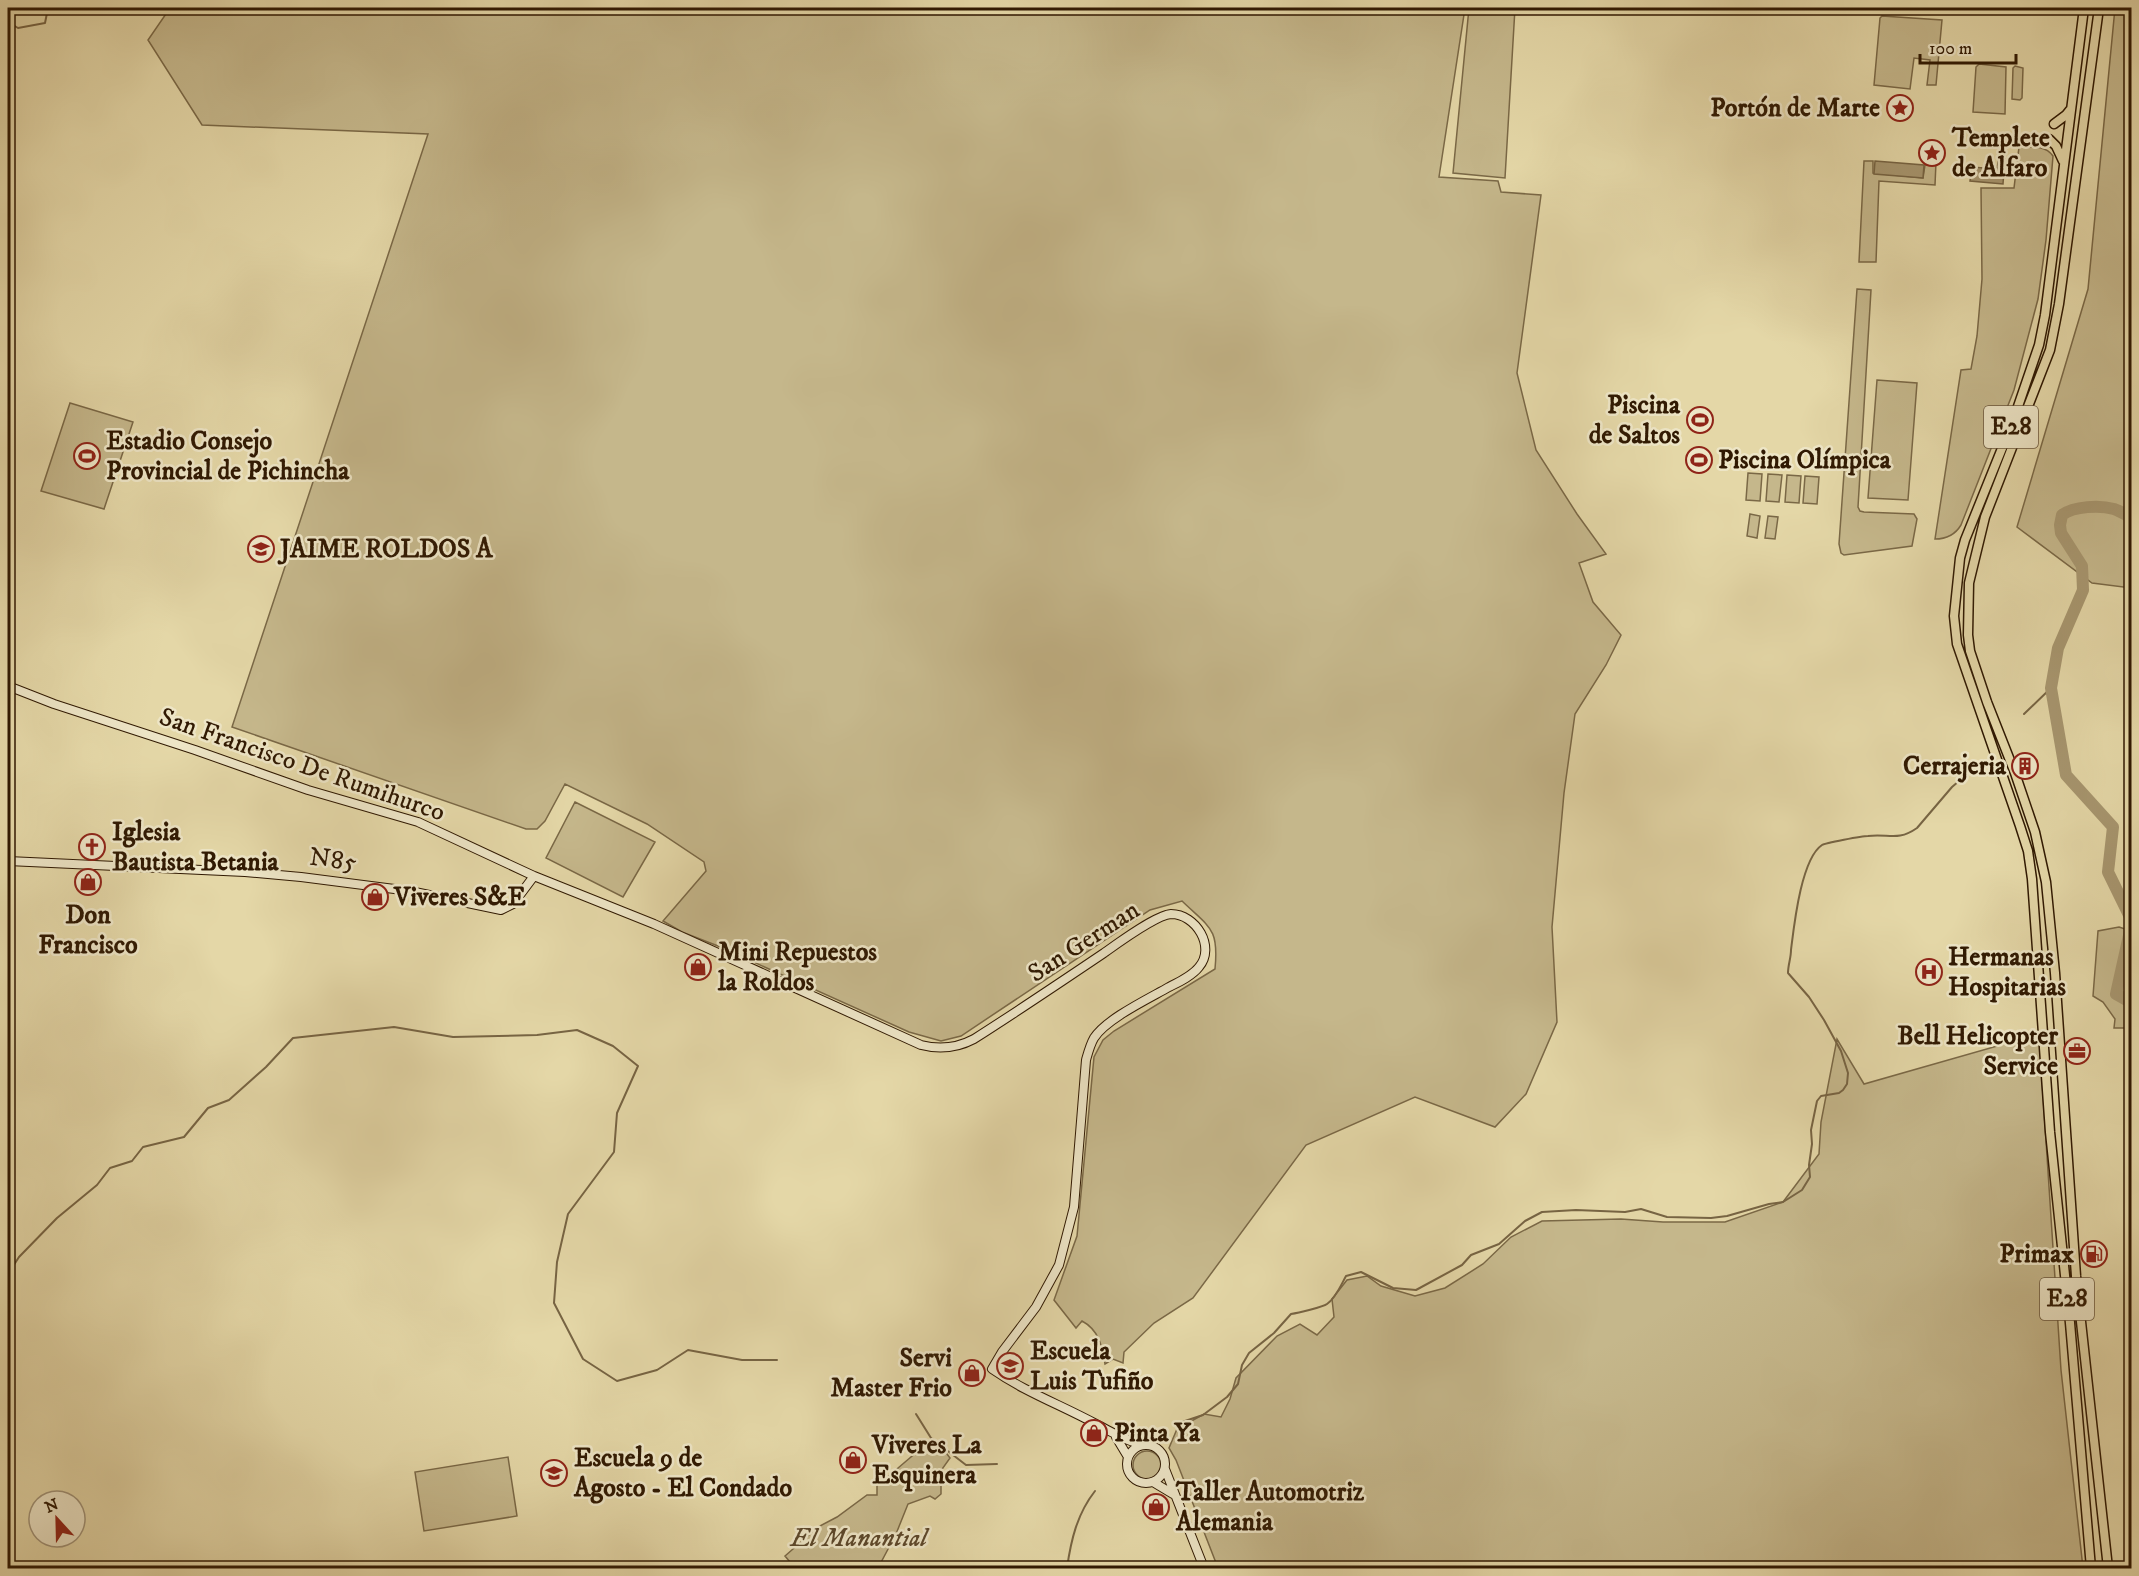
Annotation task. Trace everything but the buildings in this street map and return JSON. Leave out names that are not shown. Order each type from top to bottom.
[{"type":"main road","name":"E28","points":[[2084,8],[2063,162],[2051,284],[2039,345],[2013,421],[1965,540],[1954,599],[1957,644],[2028,851],[2032,879],[2050,1132],[2070,1323],[2091,1569]]},
{"type":"main road","name":"E28","points":[[2099,8],[2059,304],[2050,350],[1985,517],[1968,583],[1968,635],[1970,651],[1987,702],[2035,832],[2046,882],[2060,1031],[2072,1227],[2108,1569]]},
{"type":"main road","points":[[2054,124],[2070,110]]},
{"type":"main road","points":[[2049,139],[2056,146],[2063,162]]},
{"type":"main road","name":"San Francisco De Rumihurco","points":[[8,686],[54,704],[308,790],[406,817],[534,876],[613,908]]},
{"type":"main road","name":"N85","points":[[8,861],[245,872],[301,877],[410,891],[501,910],[508,908],[534,876]]},
{"type":"main road","name":"San German","points":[[613,908],[921,1045],[934,1048],[953,1047],[974,1040],[1133,933],[1164,915],[1180,915],[1195,924],[1201,932],[1205,954],[1198,968],[1184,979],[1138,1004],[1101,1028],[1091,1043],[1086,1060],[1074,1208],[1059,1265],[1036,1307],[992,1369],[1058,1407],[1095,1423],[1115,1435]]},
{"type":"main road","points":[[2044,1029],[2060,1031]]},
{"type":"main road","points":[[2070,1323],[2082,1322]]},
{"type":"main road","points":[[2077,1410],[2091,1408]]},
{"type":"main road","points":[[1115,1435],[1152,1446],[1161,1453],[1173,1494],[1204,1569]]},
{"type":"main road","points":[[1115,1435],[1128,1457],[1127,1466],[1130,1476],[1137,1481],[1145,1484],[1153,1482],[1161,1477],[1165,1469]]},
{"type":"main road","points":[[1128,1457],[1137,1447],[1143,1445]]},
{"type":"main road","points":[[1153,1482],[1173,1494]]},
{"type":"green space","points":[[170,8],[1465,8],[1439,177],[1498,181],[1501,192],[1541,195],[1517,373],[1536,450],[1606,554],[1579,563],[1593,602],[1621,635],[1606,665],[1575,714],[1564,793],[1552,927],[1557,1022],[1526,1094],[1495,1127],[1415,1097],[1306,1145],[1193,1298],[1154,1323],[1124,1352],[1123,1363],[1113,1359],[1105,1364],[1096,1334],[1082,1321],[1076,1328],[1054,1300],[1077,1236],[1094,1057],[1103,1040],[1114,1031],[1215,969],[1214,937],[1206,924],[1182,901],[1150,910],[961,1036],[941,1041],[909,1032],[682,932],[663,921],[706,871],[704,862],[647,824],[565,784],[545,821],[537,829],[526,829],[232,727],[428,134],[202,125],[148,40]]},
{"type":"green space","points":[[1469,8],[1515,8],[1505,178],[1453,173]]},
{"type":"green space","points":[[2115,8],[2132,8],[2131,588],[2092,583],[2017,527],[2088,289]]},
{"type":"green space","points":[[1882,16],[1942,20],[1936,85],[1927,85],[1930,60],[1914,58],[1910,89],[1874,85]]},
{"type":"green space","points":[[1979,64],[2006,67],[2005,114],[1973,112],[1976,67]]},
{"type":"green space","points":[[2015,66],[2023,68],[2022,98],[2020,100],[2012,99],[2013,68]]},
{"type":"green space","points":[[2019,147],[2042,148],[2053,156],[2046,240],[2038,299],[2014,390],[1961,525],[1950,536],[1935,539],[1961,370],[1971,369],[1977,336],[1982,279],[1981,188],[2014,188]]},
{"type":"green space","points":[[1864,161],[1873,161],[1873,173],[1923,178],[1925,165],[1936,162],[1935,185],[1879,181],[1876,262],[1859,262]]},
{"type":"green space","points":[[1857,289],[1871,290],[1858,507],[1864,512],[1914,514],[1917,519],[1912,546],[1844,555],[1841,553],[1839,544]]},
{"type":"green space","points":[[1877,380],[1917,383],[1908,500],[1868,498]]},
{"type":"green space","name":"Estadio Consejo Provincial de Pichincha","points":[[70,403],[133,422],[104,509],[41,491]]},
{"type":"green space","points":[[1748,473],[1762,474],[1760,501],[1746,500]]},
{"type":"green space","points":[[1768,474],[1782,475],[1779,502],[1766,501]]},
{"type":"green space","points":[[1787,475],[1801,476],[1799,503],[1785,502]]},
{"type":"green space","points":[[1805,476],[1819,477],[1817,504],[1803,503]]},
{"type":"green space","points":[[1750,514],[1760,516],[1757,538],[1747,536]]},
{"type":"green space","points":[[1768,516],[1778,517],[1775,539],[1765,538]]},
{"type":"green space","points":[[575,802],[655,842],[623,897],[546,858]]},
{"type":"green space","points":[[2119,927],[2131,931],[2131,1028],[2114,1028],[2115,1019],[2103,1002],[2093,996],[2098,931]]},
{"type":"green space","points":[[2039,1034],[2061,1370],[2083,1568],[1218,1568],[1176,1460],[1169,1448],[1177,1429],[1204,1414],[1221,1417],[1230,1399],[1236,1378],[1277,1336],[1300,1324],[1317,1335],[1334,1317],[1332,1299],[1347,1280],[1367,1276],[1381,1286],[1415,1296],[1445,1288],[1483,1264],[1511,1237],[1542,1221],[1621,1219],[1725,1222],[1783,1202],[1819,1154],[1821,1122],[1837,1039],[1864,1084]]},
{"type":"green space","name":"El Manantial","points":[[944,1450],[950,1458],[935,1479],[941,1483],[941,1494],[935,1499],[930,1496],[908,1504],[896,1534],[878,1568],[795,1568],[785,1556],[818,1527],[837,1517],[867,1495],[877,1495],[877,1486],[918,1451]]},
{"type":"green space","points":[[1147,1451],[1157,1455],[1161,1465],[1157,1475],[1147,1479],[1137,1475],[1133,1465],[1137,1455]]},
{"type":"green space","points":[[508,1457],[517,1516],[424,1531],[415,1472]]},
{"type":"shaded area","points":[[1999,156],[2005,156],[2003,184],[1970,181],[1972,167],[1997,169]]},
{"type":"shaded area","points":[[1875,161],[1924,165],[1923,178],[1874,174]]},
{"type":"waterway","points":[[8,22],[18,28],[45,23],[48,8]]},
{"type":"waterway","points":[[2132,518],[2114,509],[2102,507],[2080,508],[2062,515],[2061,533],[2082,566],[2083,590],[2058,648],[2051,688],[2066,775],[2113,827],[2108,872],[2132,921]]},
{"type":"waterway","points":[[2024,714],[2051,688]]},
{"type":"waterway","points":[[1182,1422],[1203,1415],[1227,1397],[1238,1384],[1242,1365],[1249,1353],[1274,1333],[1291,1314],[1327,1304],[1336,1295],[1346,1276],[1361,1272],[1393,1288],[1416,1290],[1462,1265],[1471,1255],[1499,1244],[1525,1221],[1542,1212],[1576,1210],[1625,1212],[1641,1209],[1667,1217],[1711,1218],[1783,1202],[1802,1190],[1810,1177],[1811,1130],[1817,1101],[1821,1096],[1839,1093],[1843,1090],[1847,1084],[1848,1073],[1841,1051],[1824,1020],[1809,997],[1788,973],[1800,894],[1809,864],[1822,845],[1864,836],[1904,835],[1917,828],[1952,787],[1980,763]]},
{"type":"waterway","points":[[2132,922],[2116,994],[2132,1003]]},
{"type":"waterway","points":[[8,1274],[19,1257],[57,1218],[97,1185],[110,1168],[132,1161],[143,1147],[184,1137],[208,1108],[229,1100],[266,1067],[293,1038],[394,1027],[453,1037],[537,1035],[577,1030],[613,1046],[638,1066],[617,1113],[614,1152],[568,1214],[557,1262],[554,1303],[583,1359],[617,1381],[657,1370],[688,1350],[742,1360],[777,1360]]},
{"type":"waterway","points":[[916,1414],[931,1438],[966,1465],[997,1464]]},
{"type":"waterway","points":[[1067,1568],[1076,1528],[1095,1491]]},
{"type":"place","name":"Portón de Marte","points":[[1900,108]]},
{"type":"place","name":"Templete de Alfaro","points":[[1932,153]]},
{"type":"place","name":"Piscina de Saltos","points":[[1700,420]]},
{"type":"place","name":"Estadio Consejo Provincial de Pichincha","points":[[87,456]]},
{"type":"place","name":"Piscina Olímpica","points":[[1699,460]]},
{"type":"place","name":"JAIME ROLDOS A","points":[[261,549]]},
{"type":"place","name":"Cerrajeria","points":[[2025,766]]},
{"type":"place","name":"Iglesia Bautista Betania","points":[[92,847]]},
{"type":"place","name":"Don Francisco","points":[[88,882]]},
{"type":"place","name":"Viveres S&E","points":[[375,897]]},
{"type":"place","name":"Mini Repuestos la Roldos","points":[[698,967]]},
{"type":"place","name":"Hermanas Hospitarias","points":[[1929,972]]},
{"type":"place","name":"Bell Helicopter Service","points":[[2077,1051]]},
{"type":"place","name":"Primax","points":[[2094,1254]]},
{"type":"place","name":"Escuela Luis Tufiño","points":[[1010,1366]]},
{"type":"place","name":"Servi Master Frio","points":[[972,1373]]},
{"type":"place","name":"Pinta Ya","points":[[1094,1433]]},
{"type":"place","name":"Viveres La Esquinera","points":[[853,1460]]},
{"type":"place","name":"Escuela 9 de Agosto - El Condado","points":[[554,1473]]},
{"type":"place","name":"Taller Automotriz Alemania","points":[[1156,1507]]}]
